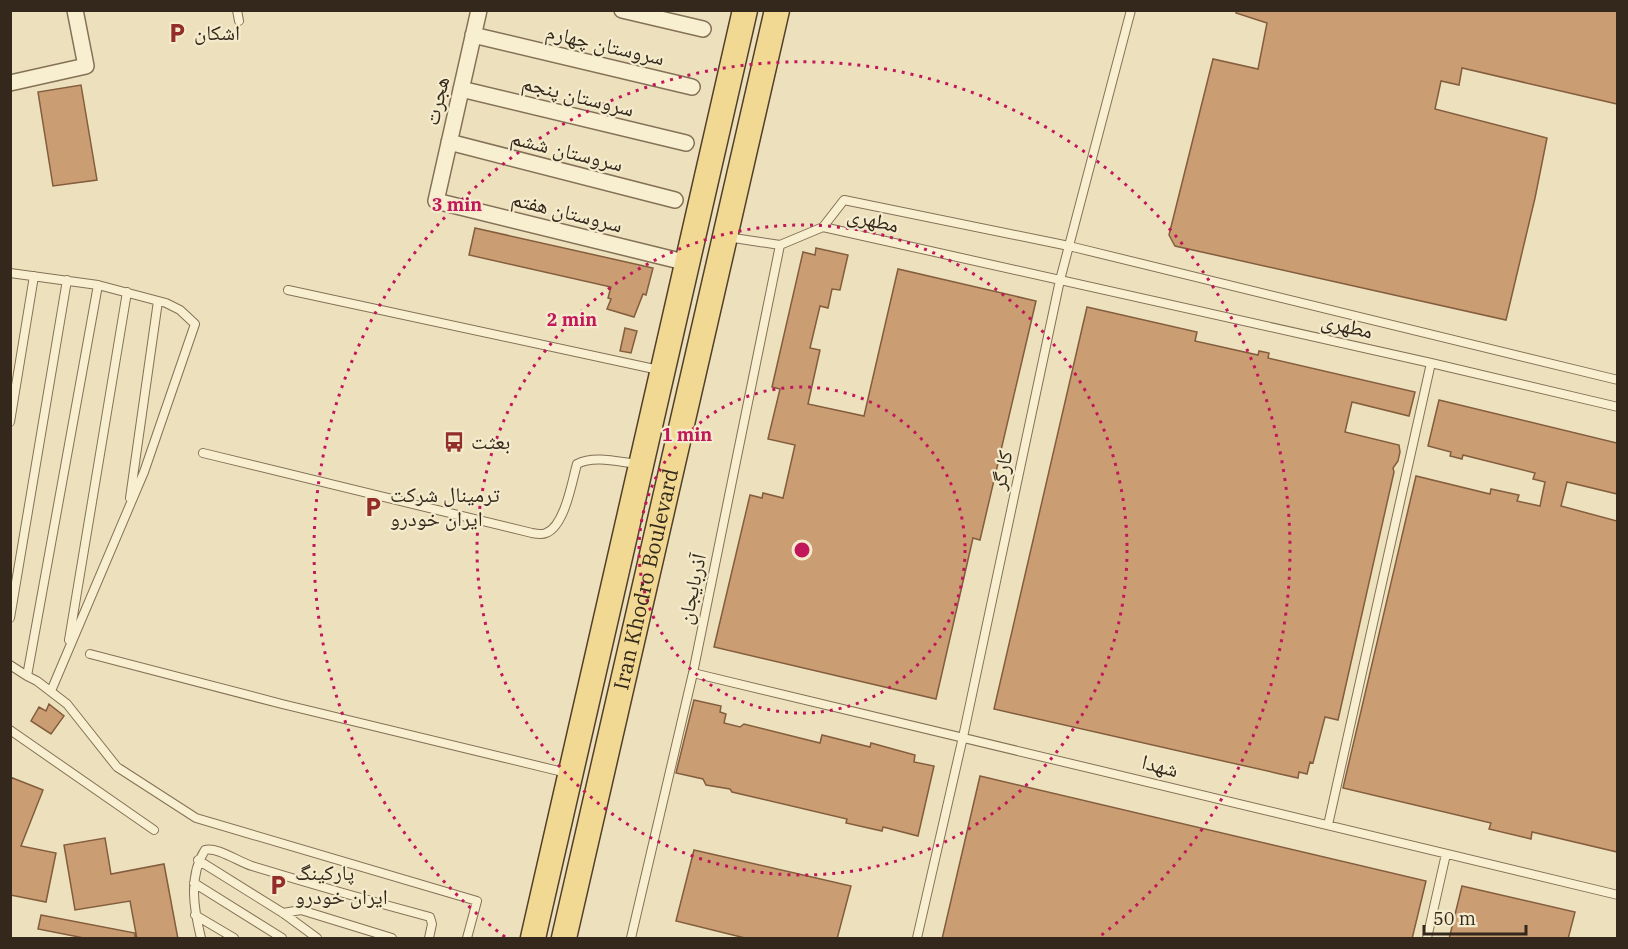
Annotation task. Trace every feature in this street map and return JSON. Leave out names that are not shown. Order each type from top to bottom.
[{"type":"main road","name":"Iran Khodro Boulevard","points":[[533,939],[746,10]]},
{"type":"main road","name":"Iran Khodro Boulevard","points":[[564,939],[777,10]]},
{"type":"main road","points":[[608,611],[637,619]]},
{"type":"main road","points":[[599,651],[628,659]]},
{"type":"street","points":[[10,83],[86,66],[75,10]]},
{"type":"street","name":"هجرت","points":[[436,201],[479,10]]},
{"type":"street","points":[[622,10],[703,29]]},
{"type":"street","name":"سروستان چهارم","points":[[473,35],[692,87]]},
{"type":"street","name":"سروستان پنجم","points":[[461,89],[686,143]]},
{"type":"street","name":"سروستان ششم","points":[[449,142],[675,200]]},
{"type":"street","name":"سروستان هفتم","points":[[436,201],[688,263]]},
{"type":"lane","points":[[237,10],[239,21]]},
{"type":"lane","name":"کارگر","points":[[917,939],[963,737],[1060,280],[1131,10]]},
{"type":"lane","name":"مطهری","points":[[1617,380],[1069,246],[844,200],[823,227],[1617,407]]},
{"type":"lane","points":[[724,236],[780,245],[823,227]]},
{"type":"lane","name":"آذربایجان","points":[[631,939],[693,673],[780,245]]},
{"type":"lane","points":[[10,273],[98,285],[127,292],[180,310],[195,324],[144,472],[51,691]]},
{"type":"lane","points":[[10,422],[34,276]]},
{"type":"lane","points":[[10,618],[67,280]]},
{"type":"lane","points":[[27,676],[98,285]]},
{"type":"lane","points":[[288,290],[663,370]]},
{"type":"lane","points":[[67,653],[127,292]]},
{"type":"lane","points":[[128,510],[158,301]]},
{"type":"lane","points":[[1328,825],[1431,363]]},
{"type":"lane","points":[[203,453],[532,533],[545,534],[554,528],[563,513],[578,464],[584,460],[602,460],[642,465]]},
{"type":"lane","points":[[90,654],[282,704],[571,774]]},
{"type":"lane","points":[[10,665],[67,704],[117,767],[196,818],[477,901],[467,939]]},
{"type":"lane","name":"شهدا","points":[[693,673],[1617,895]]},
{"type":"lane","points":[[10,730],[154,830]]},
{"type":"lane","points":[[201,939],[195,915],[194,883],[198,860],[205,850],[211,848],[243,863],[430,917],[432,924],[429,939]]},
{"type":"lane","points":[[1426,939],[1446,854]]},
{"type":"lane","points":[[198,860],[283,913],[317,939]]},
{"type":"lane","points":[[194,883],[282,939]]},
{"type":"lane","points":[[283,913],[301,910],[392,939]]},
{"type":"lane","points":[[195,915],[234,939]]},
{"type":"building","points":[[1236,10],[1617,10],[1617,104],[1462,68],[1459,85],[1441,81],[1435,109],[1547,138],[1506,320],[1175,246],[1169,235],[1213,59],[1258,69],[1267,23],[1236,13]]},
{"type":"building","points":[[81,85],[97,180],[53,186],[38,92]]},
{"type":"building","points":[[475,228],[653,268],[646,295],[643,294],[634,317],[607,309],[611,299],[608,298],[611,287],[469,255]]},
{"type":"building","points":[[816,248],[848,255],[840,290],[832,289],[828,308],[820,306],[810,348],[820,350],[808,404],[864,416],[898,269],[1036,301],[980,540],[973,538],[936,699],[714,647],[750,495],[762,498],[763,493],[783,498],[795,445],[768,439],[780,389],[772,387],[803,252],[815,255]]},
{"type":"building","points":[[1087,307],[1197,332],[1195,341],[1258,355],[1259,351],[1269,353],[1268,358],[1415,392],[1409,416],[1352,402],[1345,432],[1399,445],[1400,452],[1393,468],[1394,472],[1338,720],[1325,717],[1313,763],[1310,762],[1307,774],[1299,772],[1298,778],[994,709]]},
{"type":"building","points":[[625,328],[637,331],[631,353],[620,351]]},
{"type":"building","points":[[1439,400],[1617,443],[1617,494],[1567,482],[1561,506],[1617,521],[1617,852],[1532,832],[1531,839],[1489,829],[1491,823],[1343,788],[1416,476],[1490,494],[1491,489],[1519,495],[1517,501],[1540,506],[1545,482],[1533,479],[1535,473],[1463,455],[1462,459],[1450,456],[1451,452],[1428,446]]},
{"type":"building","points":[[694,700],[721,706],[720,712],[726,714],[724,723],[740,727],[744,724],[820,743],[822,735],[870,747],[871,743],[915,755],[914,762],[934,766],[918,836],[883,827],[882,831],[846,823],[847,819],[732,792],[730,789],[706,785],[703,779],[676,773]]},
{"type":"building","points":[[49,704],[64,716],[51,734],[31,721],[39,707],[46,711]]},
{"type":"building","points":[[980,776],[1426,881],[1412,939],[942,939]]},
{"type":"building","points":[[10,777],[43,790],[21,846],[56,853],[46,902],[10,895]]},
{"type":"building","points":[[105,838],[111,874],[164,864],[178,939],[137,939],[130,901],[75,910],[64,845]]},
{"type":"building","points":[[694,850],[851,886],[837,939],[749,939],[676,921]]},
{"type":"building","points":[[1462,886],[1575,912],[1568,939],[1449,939]]},
{"type":"building","points":[[41,915],[135,933],[135,939],[89,939],[38,929]]},
{"type":"place","name":"اشکان","points":[[177,33]]},
{"type":"place","name":"بعثت","points":[[454,442]]},
{"type":"place","name":"ترمینال شرکت ایران خودرو","points":[[373,507]]},
{"type":"place","name":"پارکینگ ایران خودرو","points":[[278,885]]}]
